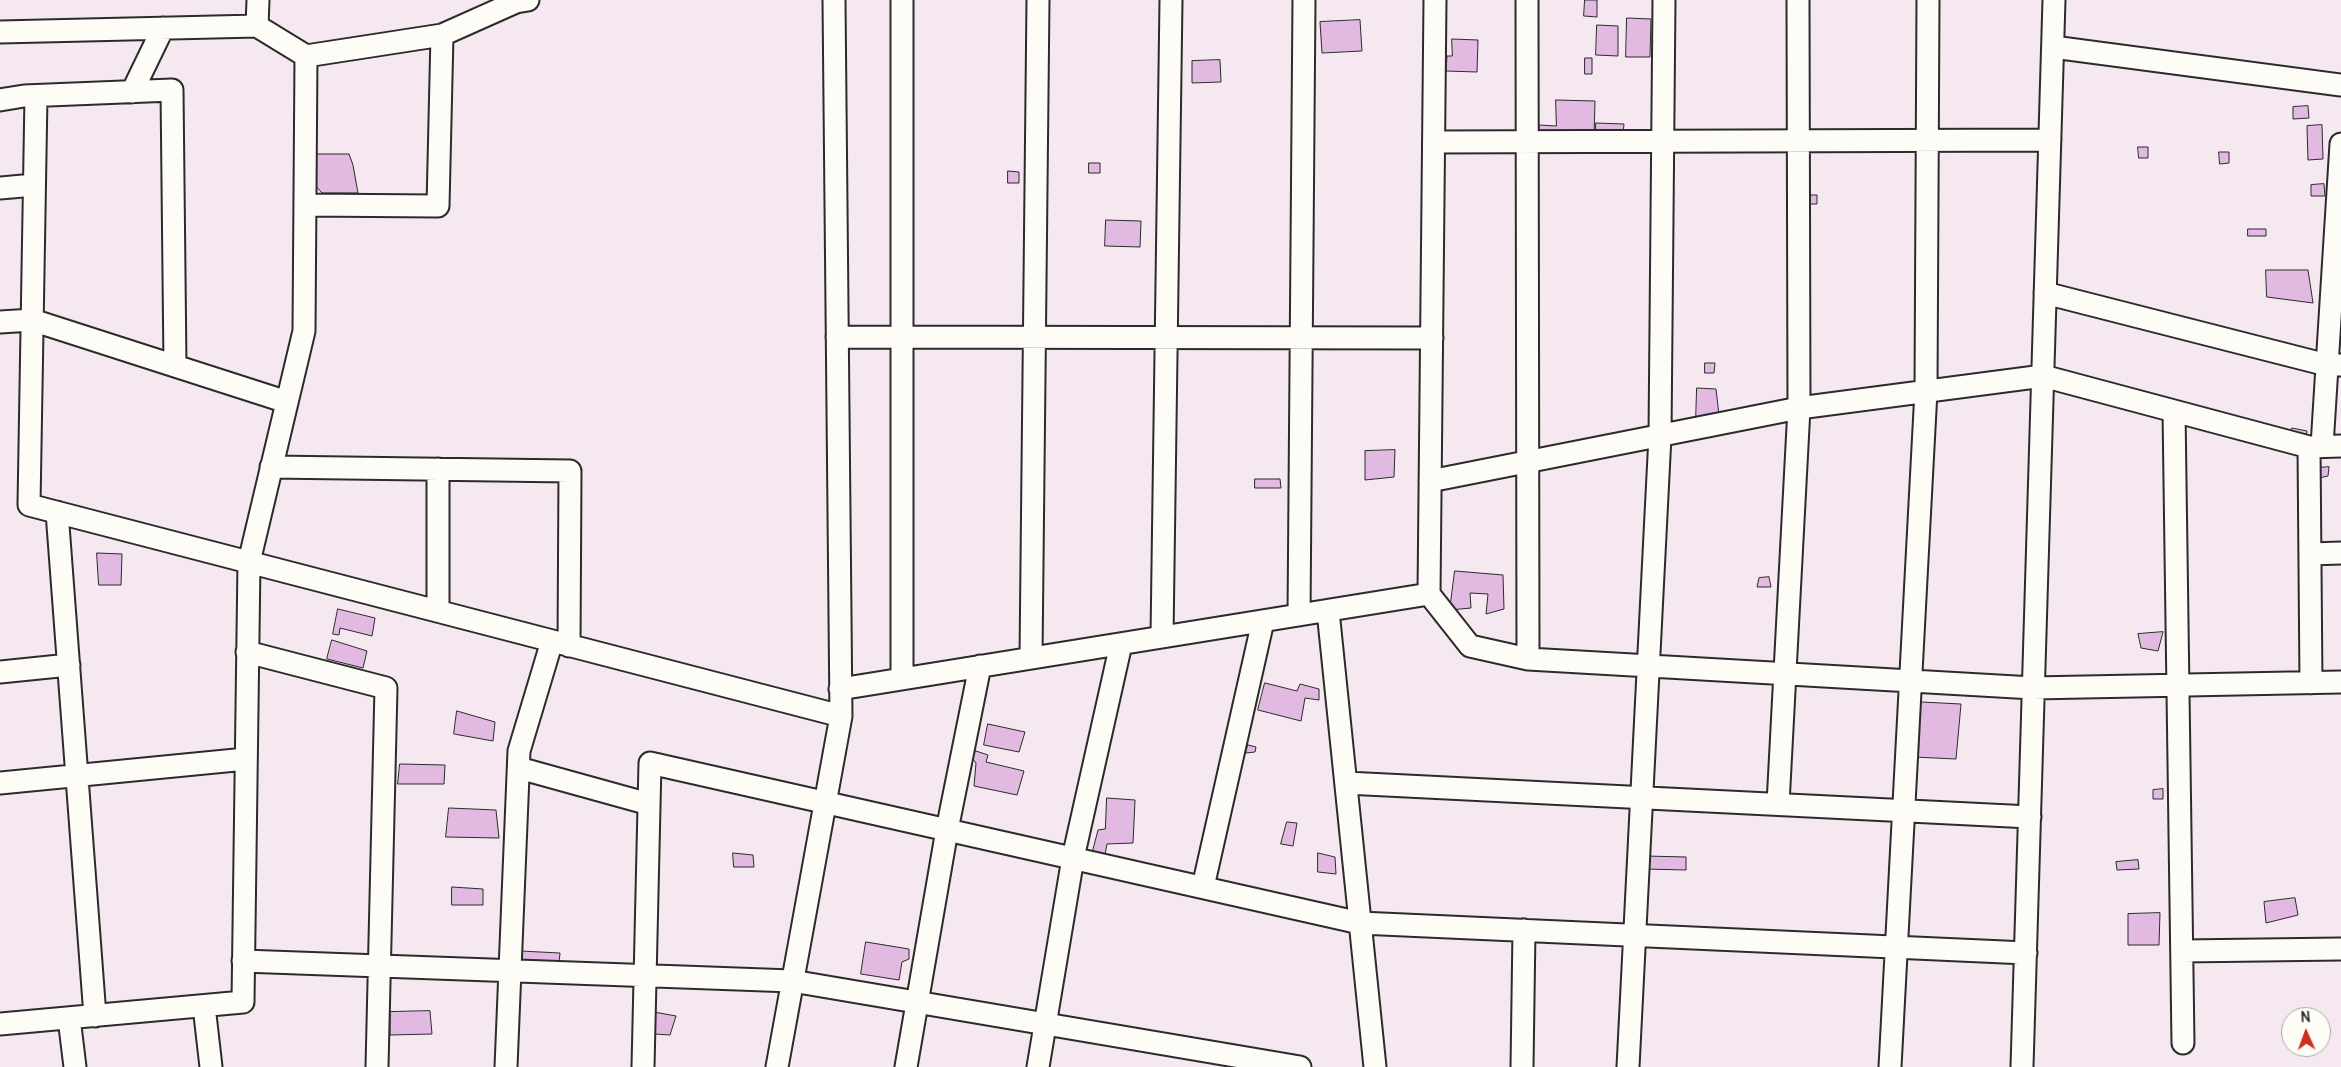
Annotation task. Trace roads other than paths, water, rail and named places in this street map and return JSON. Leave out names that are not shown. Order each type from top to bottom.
[{"type":"street","points":[[257,26],[258,0]]},
{"type":"street","points":[[777,1067],[841,716],[834,0]]},
{"type":"street","points":[[902,0],[902,679]]},
{"type":"street","points":[[1031,658],[1038,0]]},
{"type":"street","points":[[1162,637],[1171,0]]},
{"type":"street","points":[[1299,615],[1304,0]]},
{"type":"street","points":[[1435,0],[1429,594],[1470,646],[1528,659],[2033,688],[2341,682]]},
{"type":"street","points":[[1527,0],[1528,659]]},
{"type":"street","points":[[1628,1067],[1660,436],[1664,0]]},
{"type":"street","points":[[1778,804],[1799,408],[1798,0]]},
{"type":"street","points":[[1890,1067],[1926,391],[1928,0]]},
{"type":"street","points":[[2022,1067],[2054,0]]},
{"type":"street","points":[[0,32],[257,26],[306,56],[442,35],[520,1]]},
{"type":"street","points":[[132,92],[163,28]]},
{"type":"street","points":[[305,205],[438,206],[442,35]]},
{"type":"street","points":[[2053,47],[2341,85]]},
{"type":"street","points":[[0,1024],[243,1002],[248,562],[304,331],[306,56]]},
{"type":"street","points":[[0,100],[36,96],[172,90],[175,366]]},
{"type":"street","points":[[36,96],[29,505],[841,716]]},
{"type":"street","points":[[1434,142],[2050,140]]},
{"type":"street","points":[[2311,682],[2310,554],[2334,365],[2341,144]]},
{"type":"street","points":[[0,188],[34,185]]},
{"type":"street","points":[[2045,294],[2334,365]]},
{"type":"street","points":[[0,322],[32,320],[287,402]]},
{"type":"street","points":[[837,338],[1432,338]]},
{"type":"street","points":[[1430,481],[1799,408],[2043,376],[2174,411],[2324,446]]},
{"type":"street","points":[[2174,411],[2183,1043]]},
{"type":"street","points":[[272,467],[570,471],[560,643],[519,751],[506,1067]]},
{"type":"street","points":[[438,469],[438,612]]},
{"type":"street","points":[[57,512],[95,1016]]},
{"type":"street","points":[[2310,554],[2341,553]]},
{"type":"street","points":[[840,689],[1429,594]]},
{"type":"street","points":[[1328,611],[1376,1067]]},
{"type":"street","points":[[1204,887],[1263,621]]},
{"type":"street","points":[[1038,1067],[1073,858],[1120,644]]},
{"type":"street","points":[[247,652],[386,688],[377,1067]]},
{"type":"street","points":[[0,672],[69,665]]},
{"type":"street","points":[[906,1067],[947,830],[980,666]]},
{"type":"street","points":[[0,783],[246,759]]},
{"type":"street","points":[[643,1067],[650,763],[1360,923],[2026,953]]},
{"type":"street","points":[[519,768],[649,804]]},
{"type":"street","points":[[1346,783],[2030,817]]},
{"type":"street","points":[[1522,1067],[1524,930]]},
{"type":"street","points":[[2182,951],[2341,949]]},
{"type":"street","points":[[243,961],[792,981],[1300,1067]]},
{"type":"street","points":[[204,1006],[211,1067]]},
{"type":"street","points":[[69,1018],[75,1067]]}]
